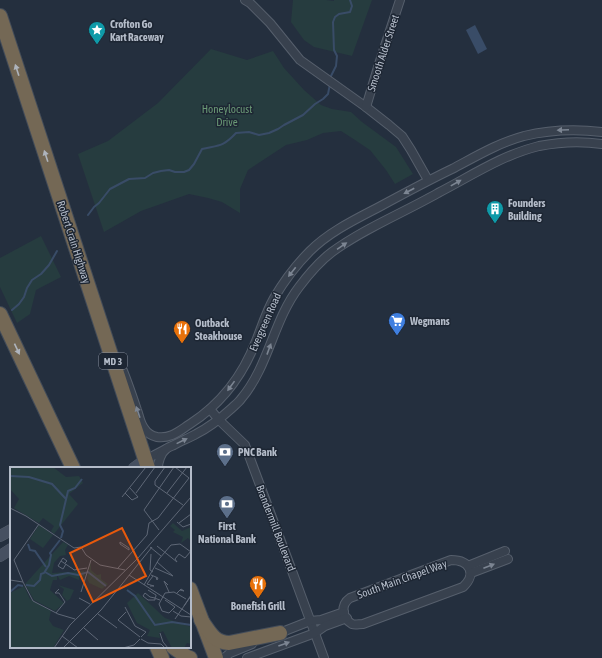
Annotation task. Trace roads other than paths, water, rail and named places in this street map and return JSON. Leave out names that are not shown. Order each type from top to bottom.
[{"type":"highway","name":"Robert Crain Highway","points":[[0,16],[96,309],[142,465]]},
{"type":"highway","points":[[0,314],[71,466]]},
{"type":"highway","points":[[191,592],[216,658]]},
{"type":"highway","points":[[201,620],[213,637],[221,642],[229,643],[280,633]]},
{"type":"highway","points":[[157,648],[162,658]]},
{"type":"highway","points":[[174,648],[190,658]]},
{"type":"street","points":[[245,0],[270,23],[300,60],[366,107],[402,136],[428,180]]},
{"type":"street","name":"Smooth Alder Street","points":[[366,107],[400,0]]},
{"type":"street","name":"Evergreen Road","points":[[96,309],[127,379],[143,428],[150,434],[157,437],[168,437],[177,433],[210,410],[227,393],[239,376],[251,354],[265,317],[274,298],[286,279],[311,250],[338,228],[428,180],[497,146],[523,137],[553,131],[585,130],[602,132]]},
{"type":"street","name":"Evergreen Road","points":[[142,465],[166,449],[198,433],[218,420],[241,400],[258,374],[287,306],[299,287],[331,253],[356,237],[496,161],[539,146],[591,142],[602,144]]},
{"type":"street","name":"Brandermill Boulevard","points":[[210,410],[218,420],[245,445],[324,658]]},
{"type":"street","points":[[158,467],[158,463],[166,449]]},
{"type":"street","points":[[0,536],[10,531]]},
{"type":"street","points":[[0,556],[10,550]]},
{"type":"street","points":[[345,615],[353,624],[363,624],[463,587],[470,578],[470,570],[506,555]]},
{"type":"street","name":"South Main Chapel Way","points":[[345,615],[343,606],[350,598],[452,560],[464,562],[470,570]]},
{"type":"street","points":[[191,601],[201,620]]},
{"type":"street","points":[[224,658],[230,652],[310,621],[345,615]]},
{"type":"street","points":[[247,658],[315,633],[345,615]]},
{"type":"water","points":[[475,25],[487,49],[478,54],[466,30]]},
{"type":"waterway","points":[[330,78],[336,66],[337,56],[334,50],[333,22],[335,17],[339,14],[350,12],[352,6],[350,0]]},
{"type":"waterway","points":[[88,215],[110,189],[129,179],[145,178],[153,173],[161,171],[169,170],[184,172],[189,170],[194,164],[202,149],[224,143],[232,138],[236,133],[249,132],[259,135],[278,129],[303,115],[323,99],[328,94],[330,84]]},
{"type":"waterway","points":[[12,310],[24,297],[32,280],[41,274],[49,265],[57,251]]},
{"type":"place","name":"Crofton Go Kart Raceway","points":[[97,45]]},
{"type":"place","name":"Founders Building","points":[[495,224]]},
{"type":"place","name":"Wegmans","points":[[397,336]]},
{"type":"place","name":"Outback Steakhouse","points":[[182,344]]},
{"type":"place","name":"PNC Bank","points":[[225,467]]},
{"type":"place","name":"First National Bank","points":[[227,519]]},
{"type":"place","name":"Bonefish Grill","points":[[258,599]]},
{"type":"park label","name":"Honeylocust Drive","points":[[227,115]]}]
